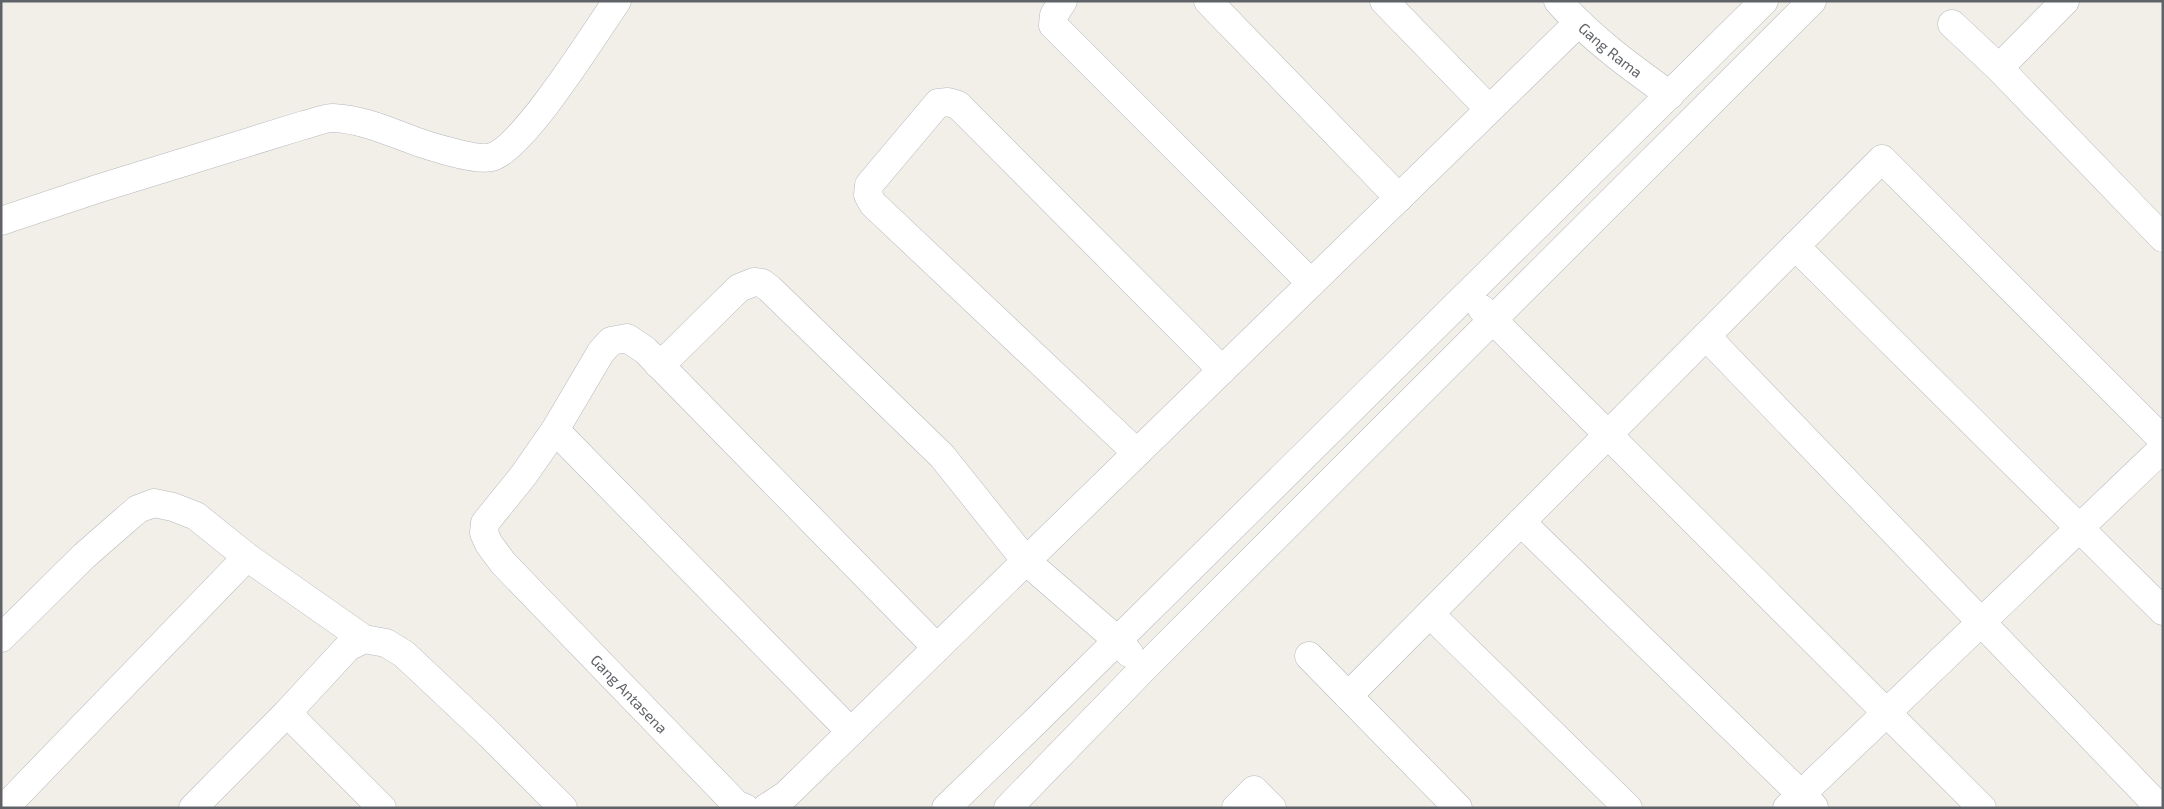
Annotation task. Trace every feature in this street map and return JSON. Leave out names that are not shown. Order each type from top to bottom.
[{"type":"street","points":[[1,221],[106,186],[332,118],[370,124],[432,147],[491,158],[516,141],[539,113],[617,1]]},
{"type":"street","points":[[1063,1],[1054,14],[1053,26],[1311,283]]},
{"type":"street","points":[[1208,1],[1399,198]]},
{"type":"street","points":[[1384,1],[1489,109]]},
{"type":"street","name":"Gang Rama","points":[[1558,1],[1578,23],[1620,60],[1670,94]]},
{"type":"street","points":[[946,808],[1764,1]]},
{"type":"street","points":[[1008,808],[1143,669],[1494,321],[1812,1]]},
{"type":"street","points":[[1999,68],[2065,1]]},
{"type":"street","points":[[776,801],[851,732],[1578,23]]},
{"type":"street","points":[[1952,24],[1999,68],[2163,238]]},
{"type":"street","points":[[1137,453],[873,204],[868,195],[869,185],[938,103],[948,102],[958,106],[1222,370]]},
{"type":"street","points":[[1348,696],[1882,159],[2163,440]]},
{"type":"street","points":[[1795,246],[2163,611]]},
{"type":"street","points":[[936,648],[658,364],[672,355],[739,288],[754,282],[762,283],[778,296],[942,456],[1026,561],[1117,640],[1143,669]]},
{"type":"street","points":[[1468,294],[1982,808]]},
{"type":"street","points":[[1706,336],[2160,808]]},
{"type":"street","name":"Gang Antasena","points":[[658,364],[635,342],[626,338],[611,340],[555,430],[523,476],[485,523],[484,533],[489,544],[503,563],[736,804],[745,808]]},
{"type":"street","points":[[555,430],[851,732]]},
{"type":"street","points":[[1521,522],[1801,803],[1886,712],[2163,448]]},
{"type":"street","points":[[1,638],[84,556],[138,509],[154,503],[172,506],[196,516],[247,557],[364,639],[386,643],[404,654],[487,732],[563,808]]},
{"type":"street","points":[[12,798],[247,557]]},
{"type":"street","points":[[1430,614],[1628,808]]},
{"type":"street","points":[[196,807],[288,713],[348,647],[364,639]]},
{"type":"street","points":[[1309,656],[1458,808]]},
{"type":"street","points":[[288,713],[382,808]]},
{"type":"street","points":[[1236,808],[1254,790],[1272,808]]}]
